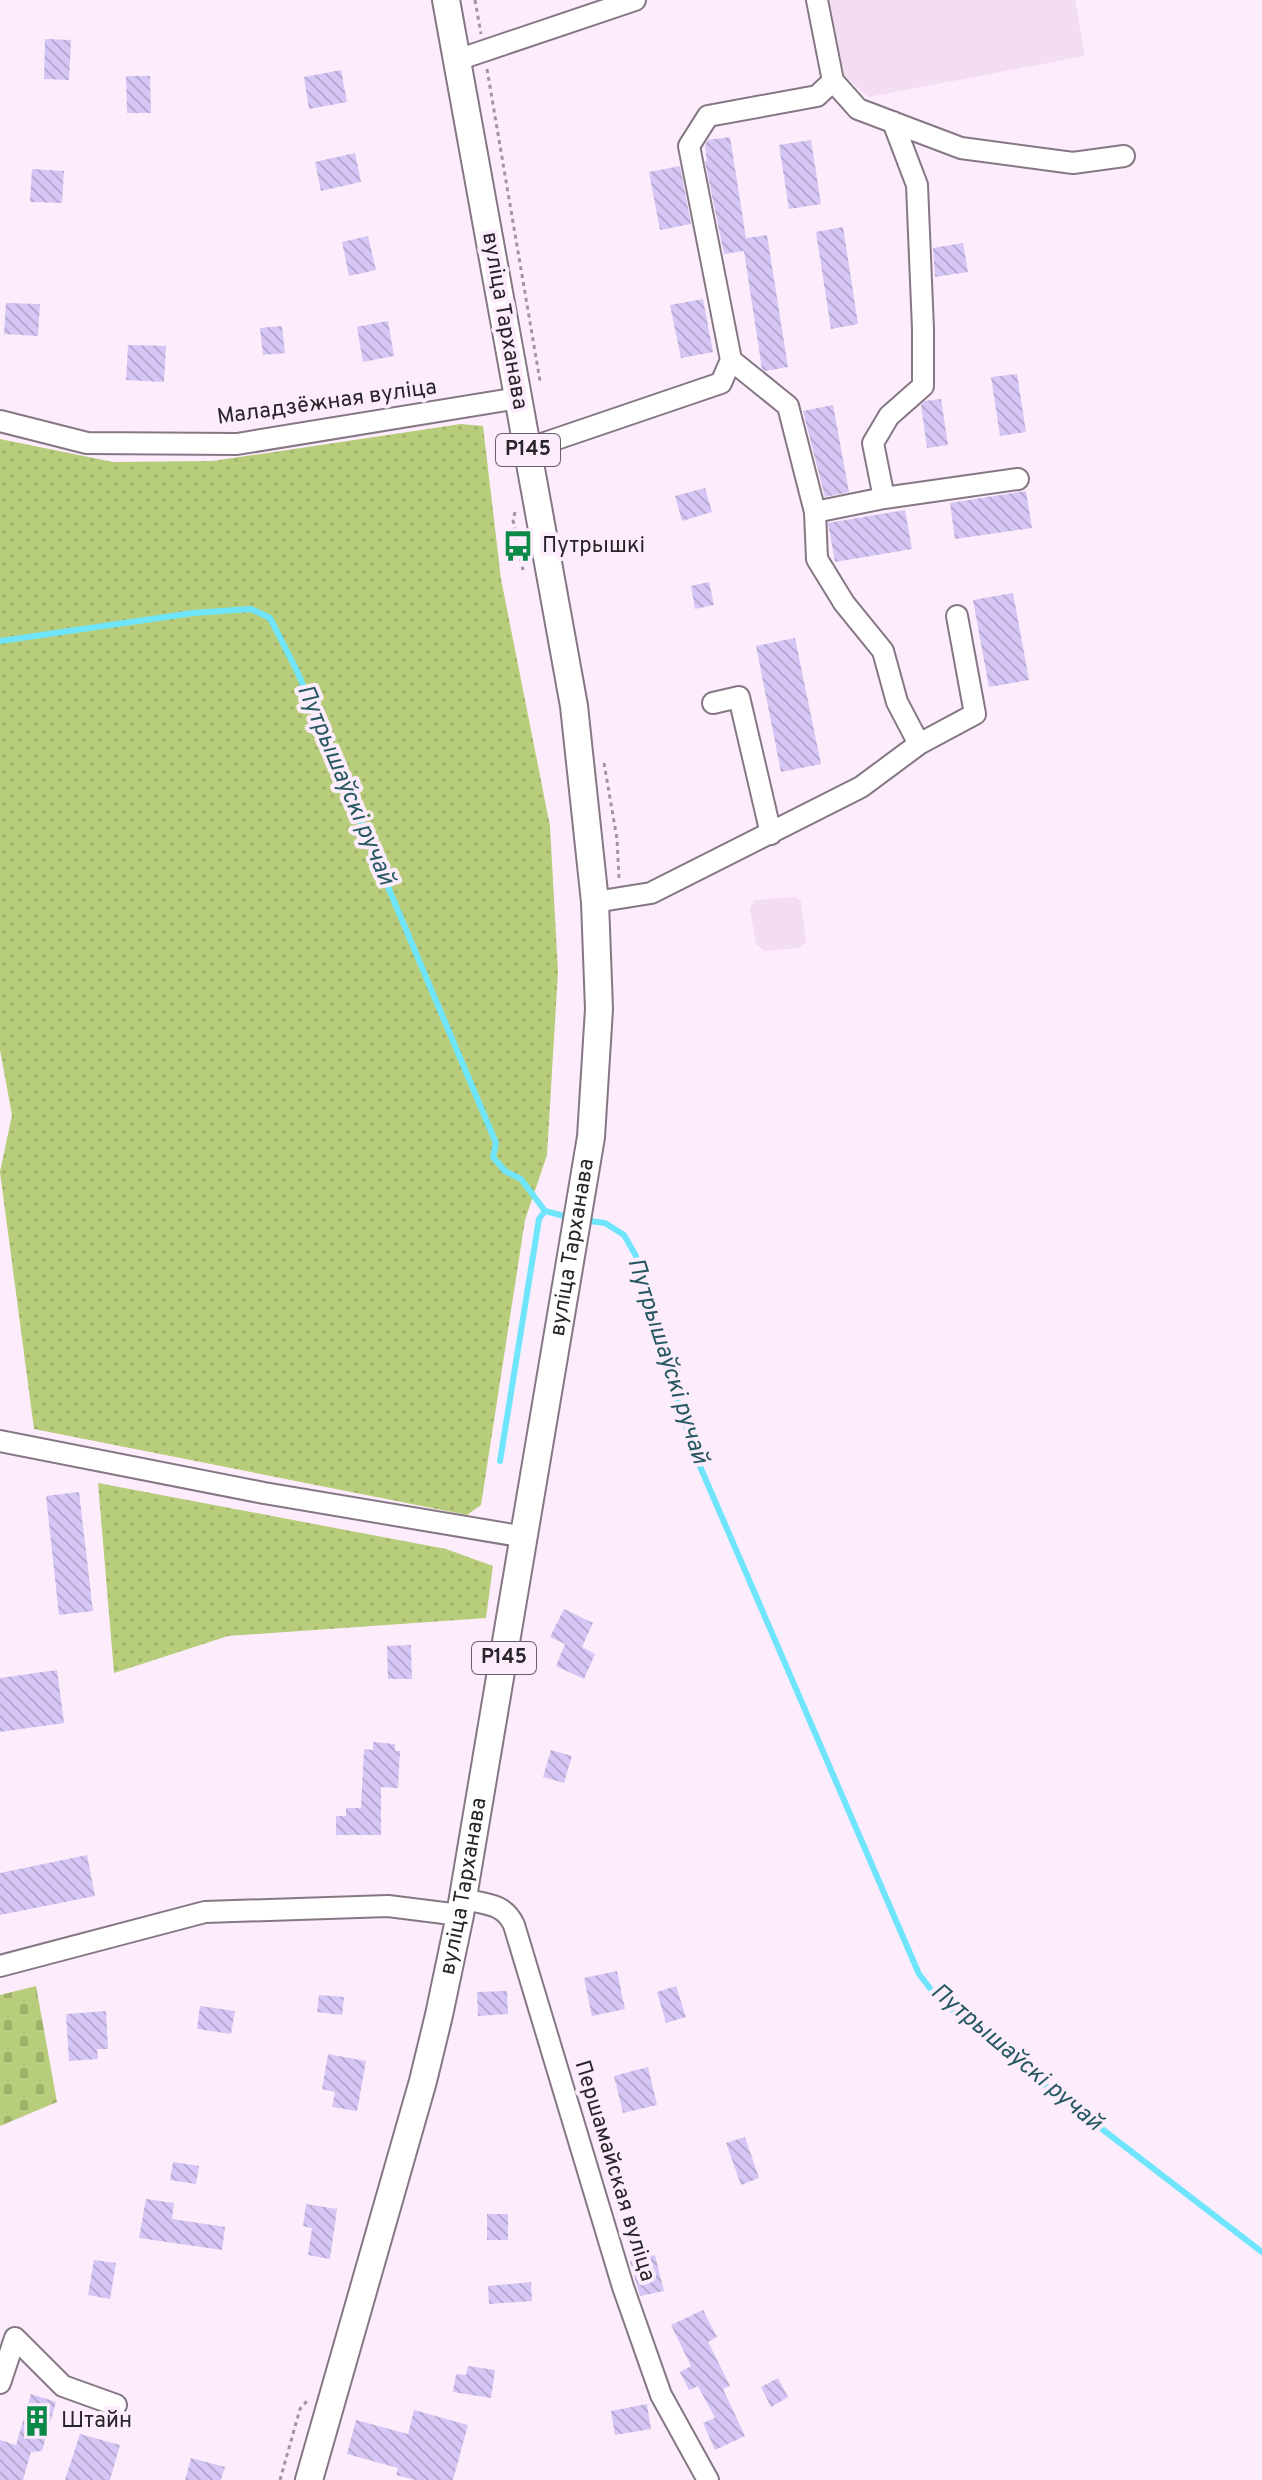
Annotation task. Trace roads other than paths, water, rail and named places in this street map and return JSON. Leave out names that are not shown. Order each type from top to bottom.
[{"type":"main road","name":"вуліца Тарханава","points":[[309,2480],[423,2081],[461,1907],[591,1137],[599,1009],[595,902],[574,706],[446,0]]},
{"type":"street","points":[[457,60],[635,0]]},
{"type":"street","points":[[817,0],[833,81],[858,109],[961,148],[1073,163],[1124,156]]},
{"type":"street","points":[[527,449],[721,383],[731,360],[689,146],[708,116],[817,96],[833,81]]},
{"type":"street","points":[[884,498],[873,443],[889,416],[923,386],[917,185],[893,122]]},
{"type":"street","points":[[731,360],[788,406],[815,512],[817,559],[844,603],[883,651],[897,702],[919,744]]},
{"type":"street","name":"Маладзёжная вуліца","points":[[0,421],[87,443],[237,444],[518,398]]},
{"type":"street","points":[[815,512],[884,498],[1018,479]]},
{"type":"street","points":[[595,902],[651,893],[771,834],[861,787],[919,744],[975,714],[957,616]]},
{"type":"street","points":[[713,703],[739,697],[771,834]]},
{"type":"street","points":[[0,1441],[264,1493],[525,1537]]},
{"type":"street","name":"Першамайская вуліца","points":[[0,1966],[205,1912],[496,1906],[509,1914],[623,2287],[661,2395],[708,2480]]},
{"type":"street","points":[[0,2383],[7,2332]]},
{"type":"street","points":[[7,2332],[63,2386],[116,2405]]},
{"type":"waterway","name":"Путрышаўскі ручай","points":[[0,641],[193,613],[251,609],[270,618],[297,671],[496,1143],[493,1157],[505,1171],[521,1179],[545,1211],[572,1218]]},
{"type":"waterway","points":[[500,1461],[539,1219],[545,1211]]},
{"type":"waterway","name":"Путрышаўскі ручай","points":[[583,1220],[605,1223],[624,1235],[636,1256],[656,1337],[699,1464],[919,1974],[936,1996],[1011,2059],[1262,2252]]},
{"type":"place","name":"Путрышкі","points":[[518,546]]},
{"type":"place","name":"Штайн","points":[[37,2421]]}]
